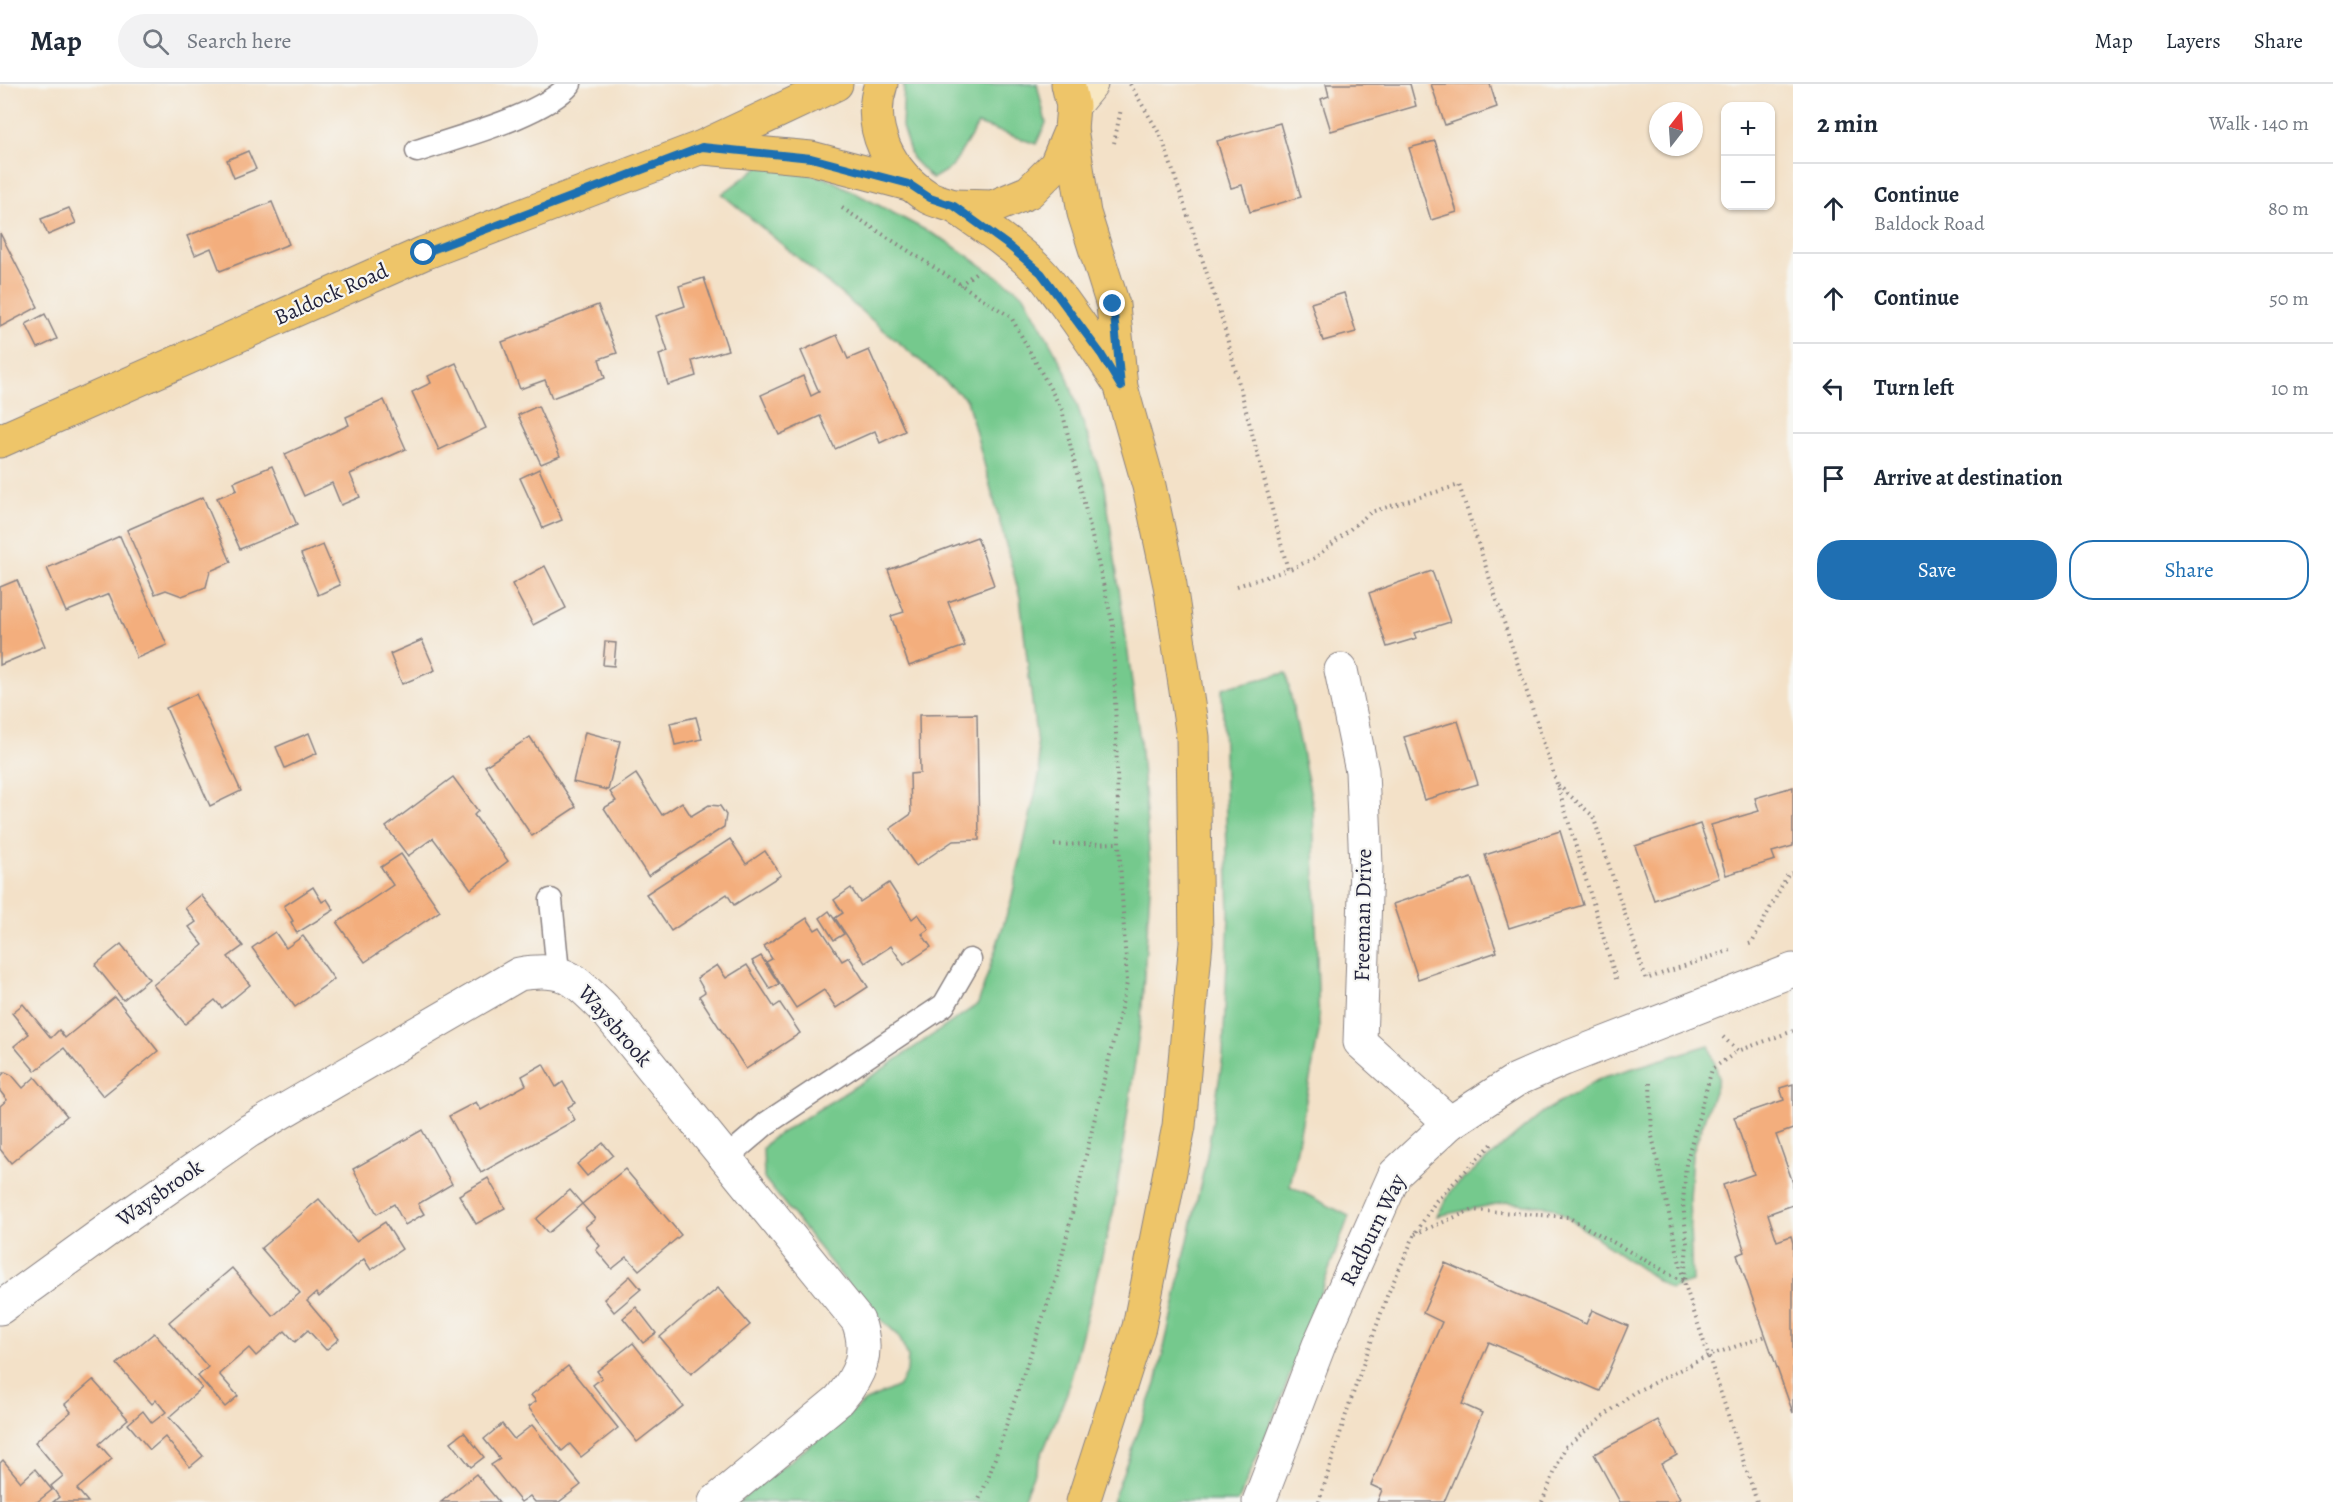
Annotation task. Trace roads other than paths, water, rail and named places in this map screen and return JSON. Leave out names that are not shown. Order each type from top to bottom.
[{"type":"main road","name":"Baldock Road","points":[[0,441],[424,253],[702,147],[836,84]]},
{"type":"main road","points":[[881,84],[877,96],[877,128],[889,159],[909,184],[930,198],[954,206],[993,207],[1029,192],[1056,165],[1076,101]]},
{"type":"main road","points":[[1076,101],[1084,213],[1113,304],[1121,387],[1149,486],[1170,585],[1193,737],[1196,942],[1179,1126],[1139,1327],[1083,1502]]},
{"type":"main road","name":"Baldock Road","points":[[702,147],[811,158],[909,184]]},
{"type":"main road","points":[[954,206],[1009,246],[1041,273],[1101,354],[1121,387]]},
{"type":"street","name":"Freeman Drive","points":[[1341,670],[1362,771],[1366,866],[1360,1042],[1450,1123]]},
{"type":"street","name":"Waysbrook","points":[[0,1308],[249,1131],[519,974],[540,970],[558,972],[577,981],[603,1006],[858,1321],[864,1336],[859,1371],[839,1400],[715,1502]]},
{"type":"street","name":"Radburn Way","points":[[1258,1502],[1319,1345],[1395,1174],[1450,1123],[1516,1080],[1575,1054],[1793,970]]},
{"type":"lane","points":[[417,151],[531,110],[565,90],[570,84]]},
{"type":"lane","points":[[551,900],[558,972]]},
{"type":"lane","points":[[725,1159],[767,1123],[944,1005],[970,960]]}]
